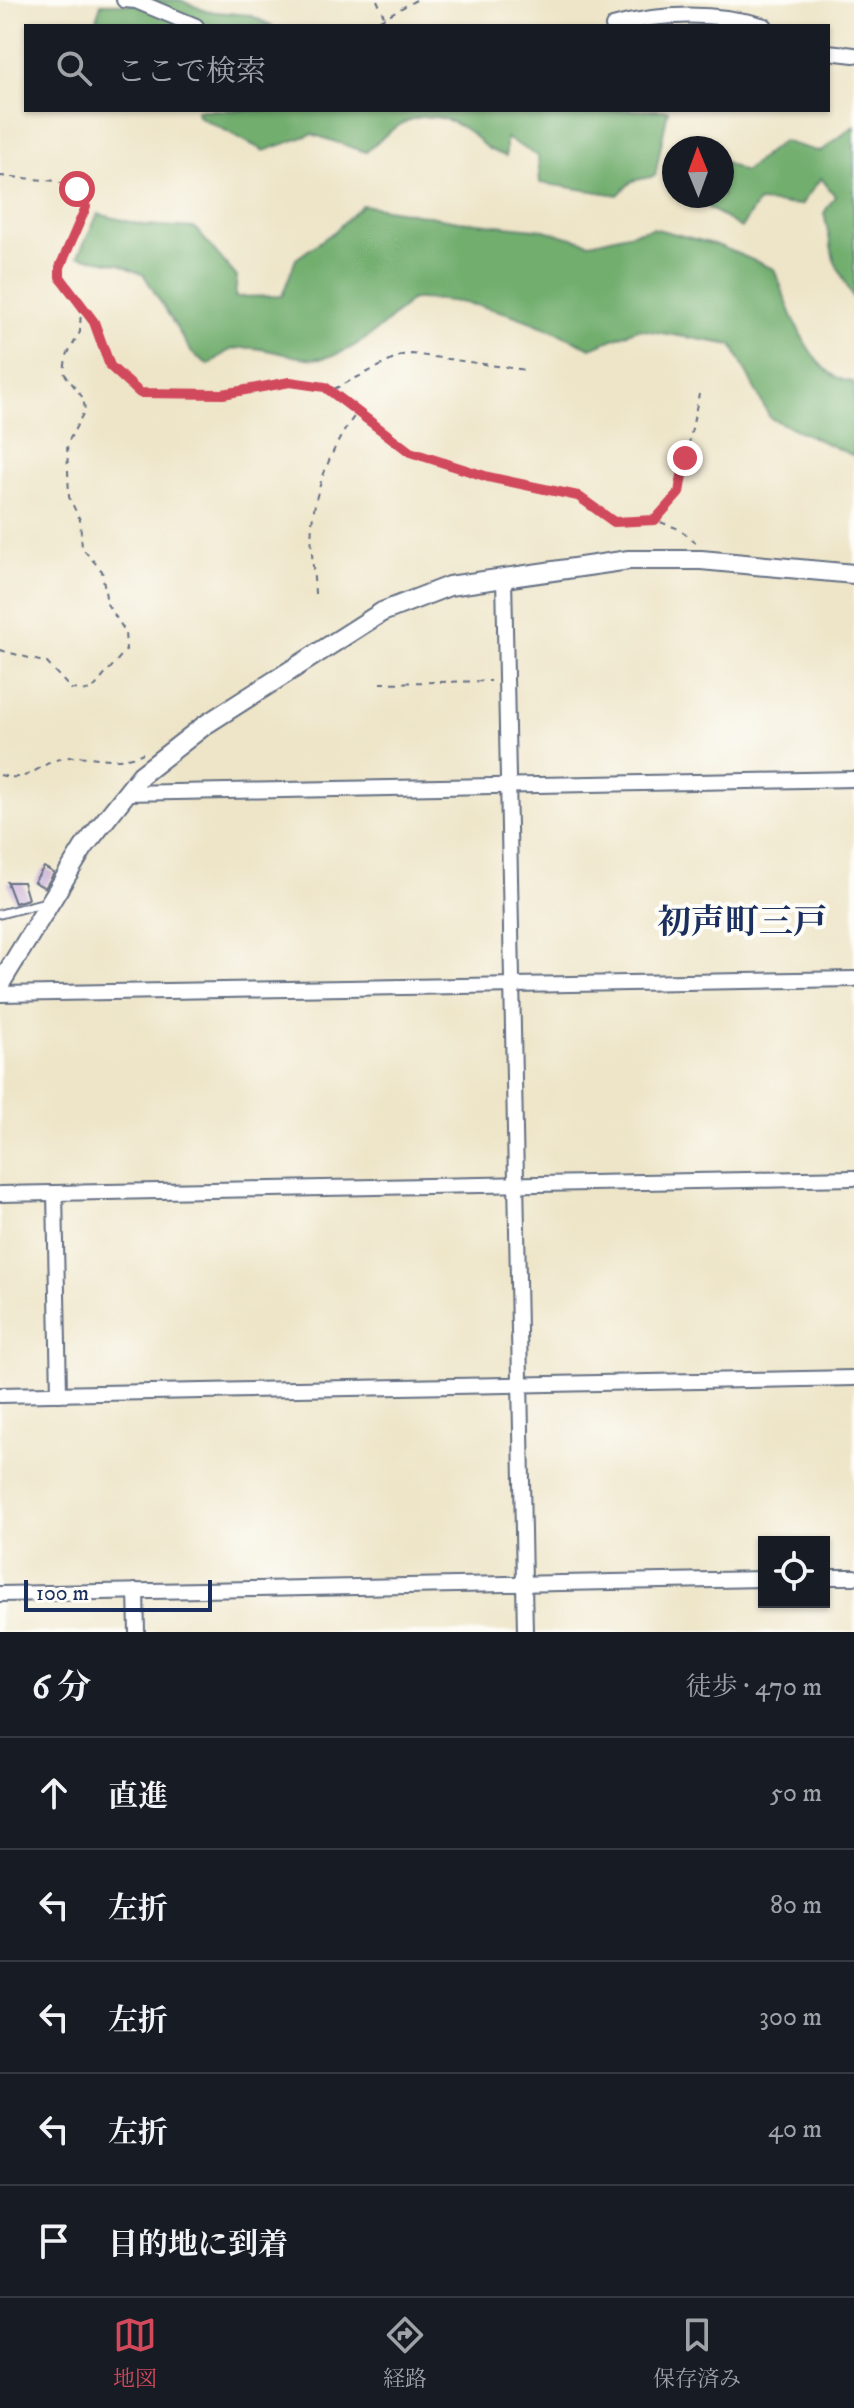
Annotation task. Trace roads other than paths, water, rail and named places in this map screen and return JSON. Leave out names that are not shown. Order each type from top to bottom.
[{"type":"street","points":[[124,0],[136,1],[191,24]]},
{"type":"street","points":[[620,24],[638,19],[683,16],[738,19],[757,24]]},
{"type":"street","points":[[830,52],[854,55]]},
{"type":"street","points":[[0,984],[84,847],[125,793],[168,751],[382,612],[449,586],[629,560],[701,560],[854,574]]},
{"type":"street","points":[[504,577],[525,1632]]},
{"type":"street","points":[[125,793],[854,779]]},
{"type":"street","points":[[0,994],[854,979]]},
{"type":"street","points":[[0,1194],[854,1178]]},
{"type":"street","points":[[55,1193],[59,1394]]},
{"type":"street","points":[[0,1395],[854,1378]]},
{"type":"street","points":[[830,1577],[854,1577]]},
{"type":"street","points":[[0,1594],[758,1579]]},
{"type":"street","points":[[136,1591],[137,1632]]},
{"type":"lane","points":[[0,914],[52,901]]},
{"type":"district","name":"初声町三戸","points":[[742,923]]}]
